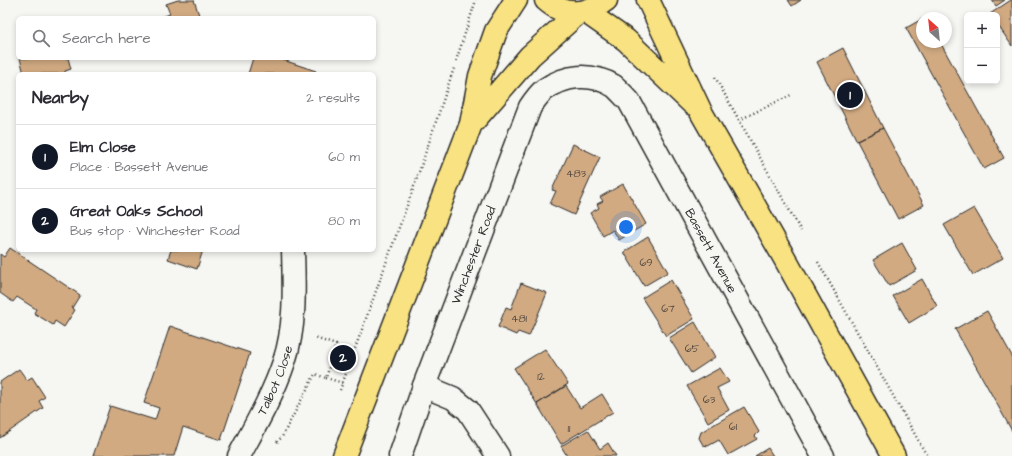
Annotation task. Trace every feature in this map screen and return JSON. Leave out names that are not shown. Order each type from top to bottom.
[{"type":"main road","points":[[344,456],[471,124],[480,76],[496,31],[516,0]]},
{"type":"main road","points":[[546,0],[554,7],[566,12],[583,12],[626,40],[701,112]]},
{"type":"main road","points":[[471,124],[530,56],[583,12],[598,6],[606,0]]},
{"type":"main road","points":[[648,0],[701,112],[894,456]]},
{"type":"street","name":"Winchester Road","points":[[400,456],[424,386],[530,107],[543,91],[560,80],[575,76]]},
{"type":"street","name":"Bassett Avenue","points":[[575,76],[595,78],[614,86],[629,101],[823,456]]},
{"type":"street","name":"Talbot Close","points":[[239,456],[263,411],[284,363],[289,342],[294,299],[293,252]]},
{"type":"street","points":[[424,386],[453,398],[468,410],[498,456]]},
{"type":"path","points":[[338,396],[417,178],[476,0]]},
{"type":"path","points":[[714,76],[801,232]]},
{"type":"path","points":[[739,120],[793,94]]},
{"type":"path","points":[[816,258],[927,456]]},
{"type":"path","points":[[290,329],[336,345],[326,378]]},
{"type":"path","points":[[273,446],[282,437],[315,374],[343,383]]},
{"type":"building","points":[[178,0],[194,0],[199,16],[164,16],[170,14],[166,4]]},
{"type":"building","points":[[788,0],[801,0],[792,6]]},
{"type":"building","points":[[992,0],[1005,0],[996,6]]},
{"type":"building","points":[[1012,0],[1012,46],[1000,28],[1000,12],[993,12]]},
{"type":"building","points":[[916,22],[916,46],[906,28]]},
{"type":"building","points":[[843,48],[883,128],[857,141],[817,62]]},
{"type":"building","points":[[917,48],[943,48],[1004,158],[984,169]]},
{"type":"building","points":[[20,60],[69,60],[71,69],[65,72],[24,72]]},
{"type":"building","points":[[252,60],[283,60],[316,71],[316,72],[249,72]]},
{"type":"building","points":[[883,128],[924,205],[898,219],[857,141]]},
{"type":"building","points":[[573,144],[600,157],[574,215],[550,204],[556,191],[552,190]]},
{"type":"building","points":[[623,184],[646,224],[619,240],[613,230],[603,236],[590,213],[599,208],[597,204],[603,201],[600,197]]},
{"type":"building","points":[[974,208],[1003,258],[973,275],[944,225]]},
{"type":"building","points":[[648,237],[668,272],[644,286],[624,252]]},
{"type":"building","points":[[902,243],[917,270],[889,286],[873,260]]},
{"type":"building","points":[[10,248],[80,295],[72,308],[75,310],[64,327],[55,321],[53,325],[34,313],[36,309],[17,297],[13,302],[0,293],[0,254],[4,257]]},
{"type":"building","points":[[170,252],[202,252],[197,269],[168,259]]},
{"type":"building","points":[[922,279],[937,306],[909,323],[893,296]]},
{"type":"building","points":[[671,280],[694,319],[666,336],[642,298]]},
{"type":"building","points":[[521,283],[547,293],[529,336],[518,332],[516,335],[498,327],[506,307],[511,309]]},
{"type":"building","points":[[987,311],[1012,356],[1012,431],[955,329]]},
{"type":"building","points":[[695,322],[715,357],[691,373],[669,338]]},
{"type":"building","points":[[170,326],[250,353],[221,440],[183,427],[174,456],[93,456],[110,406],[155,420],[159,408],[144,403]]},
{"type":"building","points":[[545,349],[568,384],[537,404],[514,368]]},
{"type":"building","points":[[720,368],[729,382],[717,388],[729,410],[708,422],[687,386]]},
{"type":"building","points":[[19,369],[27,380],[32,377],[45,397],[39,401],[43,408],[0,438],[0,382]]},
{"type":"building","points":[[566,386],[580,408],[602,394],[613,412],[561,444],[537,404]]},
{"type":"building","points":[[744,407],[759,432],[755,436],[757,439],[728,455],[719,440],[708,446],[703,445],[699,438],[701,432]]},
{"type":"building","points":[[588,430],[600,449],[608,443],[616,456],[567,456],[561,446]]},
{"type":"building","points":[[768,448],[773,456],[755,456]]},
{"type":"place","name":"Elm Close","points":[[850,95]]},
{"type":"place","name":"Great Oaks School","points":[[343,358]]}]
